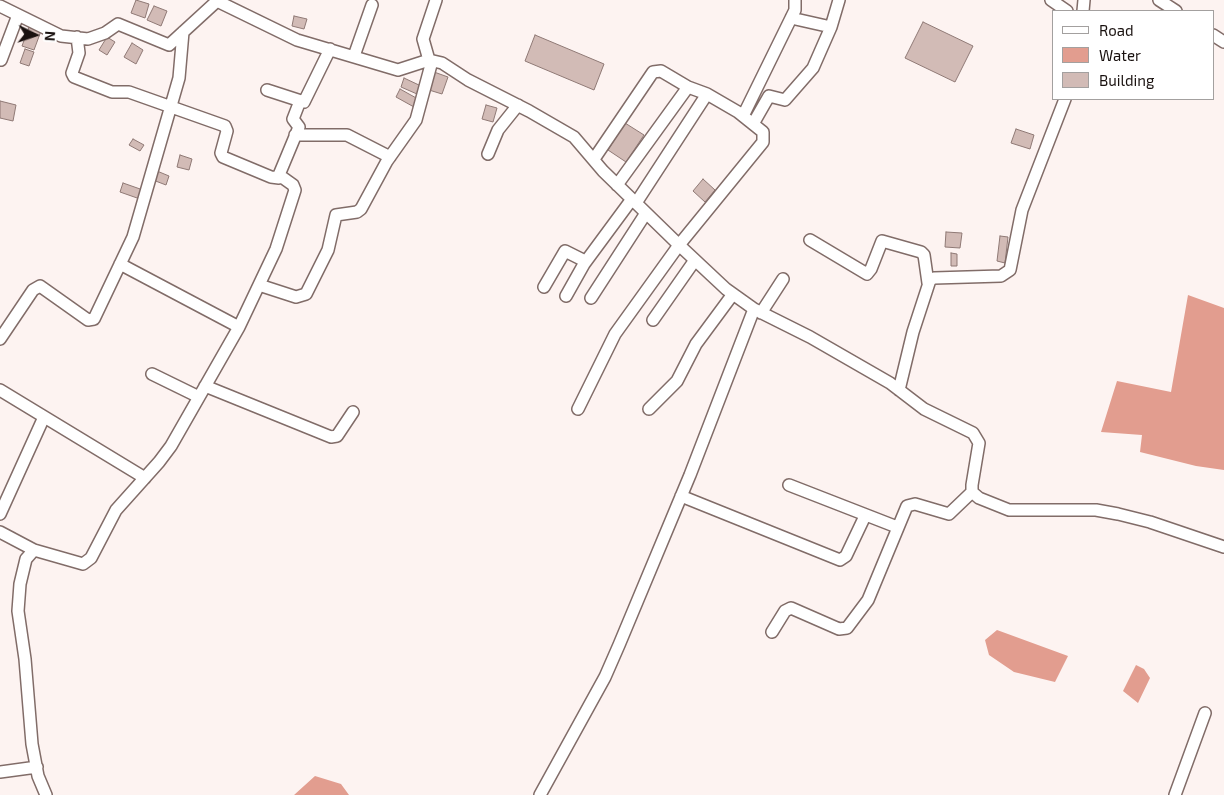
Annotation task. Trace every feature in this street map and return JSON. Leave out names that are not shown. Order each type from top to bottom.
[{"type":"street","points":[[259,285],[296,297],[304,296],[328,250],[336,215],[359,211],[390,157],[418,115],[430,60],[423,39],[436,0]]},
{"type":"street","points":[[742,116],[791,18],[796,6],[794,0]]},
{"type":"street","points":[[753,124],[769,96],[785,100],[810,72],[831,27],[839,0]]},
{"type":"street","points":[[1052,0],[1066,10]]},
{"type":"street","points":[[1159,0],[1174,10]]},
{"type":"street","points":[[5,5],[18,15],[61,36],[88,38],[106,33],[118,24],[169,45],[217,1],[297,40],[398,70],[430,60],[442,63],[468,80],[518,105],[574,137],[617,185],[679,245],[734,294],[758,311],[810,337],[899,390],[924,409],[974,433],[978,437],[978,450],[972,492],[978,498],[1009,510],[1096,510],[1118,514],[1150,522],[1224,547]]},
{"type":"street","points":[[354,56],[372,5]]},
{"type":"street","points":[[1,60],[18,15]]},
{"type":"street","points":[[791,18],[831,27]]},
{"type":"street","points":[[0,339],[33,290],[40,286],[88,320],[94,319],[134,237],[179,78],[184,32]]},
{"type":"street","points":[[0,532],[34,550],[83,564],[91,558],[116,510],[170,446],[239,327],[280,239],[295,190],[294,185],[279,178],[271,177],[223,157],[221,153],[226,131],[224,126],[129,92],[112,92],[74,77],[72,73],[79,53],[77,37]]},
{"type":"street","points":[[267,90],[305,101],[330,49]]},
{"type":"street","points":[[578,409],[614,334],[679,245],[763,142],[763,132],[707,94],[688,87],[661,72],[650,74],[594,159]]},
{"type":"street","points":[[617,185],[688,87]]},
{"type":"street","points":[[566,296],[586,261],[634,201],[707,94]]},
{"type":"street","points":[[928,283],[934,278],[1001,276],[1010,270],[1022,210],[1065,100]]},
{"type":"street","points":[[279,178],[299,126],[293,119],[300,101]]},
{"type":"street","points":[[488,154],[499,127],[518,105]]},
{"type":"street","points":[[296,135],[347,135],[390,157]]},
{"type":"street","points":[[591,298],[646,213]]},
{"type":"street","points":[[810,240],[867,274],[882,242],[921,252],[924,255],[928,283],[899,390]]},
{"type":"street","points":[[544,287],[565,251],[586,261]]},
{"type":"street","points":[[653,320],[695,260]]},
{"type":"street","points":[[120,264],[239,327]]},
{"type":"street","points":[[540,795],[605,677],[758,311],[783,279]]},
{"type":"street","points":[[649,409],[677,381],[696,344],[734,294]]},
{"type":"street","points":[[152,374],[331,437],[338,436],[353,412]]},
{"type":"street","points":[[0,390],[144,478]]},
{"type":"street","points":[[0,514],[44,417]]},
{"type":"street","points":[[789,485],[897,527]]},
{"type":"street","points":[[772,632],[785,611],[791,608],[839,629],[847,628],[852,624],[871,594],[897,527],[910,504],[948,514],[972,492]]},
{"type":"street","points":[[681,496],[840,560],[846,556],[865,516]]},
{"type":"street","points":[[34,550],[26,559],[20,584],[18,611],[32,744],[46,795]]},
{"type":"street","points":[[1175,795],[1205,713]]},
{"type":"street","points":[[0,772],[36,762]]},
{"type":"water","points":[[1188,295],[1224,308],[1224,470],[1196,466],[1140,452],[1142,435],[1101,432],[1117,381],[1171,392]]},
{"type":"water","points":[[997,630],[1068,656],[1055,682],[1014,672],[989,655],[985,640]]},
{"type":"water","points":[[1136,665],[1144,669],[1150,678],[1138,703],[1123,691]]},
{"type":"water","points":[[315,776],[341,784],[349,795],[294,795]]},
{"type":"building","points":[[136,0],[149,4],[145,18],[131,13]]},
{"type":"building","points":[[154,6],[167,11],[161,26],[147,20]]},
{"type":"building","points":[[294,16],[307,19],[304,29],[292,26]]},
{"type":"building","points":[[923,22],[973,46],[955,82],[905,58]]},
{"type":"building","points":[[29,27],[41,31],[34,50],[22,46]]},
{"type":"building","points":[[535,35],[604,64],[594,90],[525,61]]},
{"type":"building","points":[[107,37],[115,42],[107,55],[99,50]]},
{"type":"building","points":[[132,43],[143,50],[136,64],[124,57]]},
{"type":"building","points":[[25,49],[34,52],[29,66],[20,63]]},
{"type":"building","points":[[434,72],[448,77],[442,94],[429,90]]},
{"type":"building","points":[[404,78],[421,86],[417,94],[401,87]]},
{"type":"building","points":[[400,89],[418,99],[414,107],[396,97]]},
{"type":"building","points":[[0,101],[16,105],[13,121],[0,118]]},
{"type":"building","points":[[486,105],[497,108],[493,122],[482,119]]},
{"type":"building","points":[[625,123],[644,135],[626,162],[608,150]]},
{"type":"building","points":[[1016,129],[1034,135],[1030,149],[1011,143]]},
{"type":"building","points":[[133,139],[144,145],[140,151],[129,145]]},
{"type":"building","points":[[180,155],[192,159],[189,170],[177,167]]},
{"type":"building","points":[[157,171],[169,176],[166,185],[153,180]]},
{"type":"building","points":[[703,179],[715,190],[705,202],[693,191]]},
{"type":"building","points":[[123,183],[143,190],[140,199],[120,192]]},
{"type":"building","points":[[946,232],[962,233],[960,248],[945,247]]},
{"type":"building","points":[[1000,236],[1008,237],[1005,263],[997,261]]},
{"type":"building","points":[[951,253],[957,254],[957,266],[951,266]]}]
